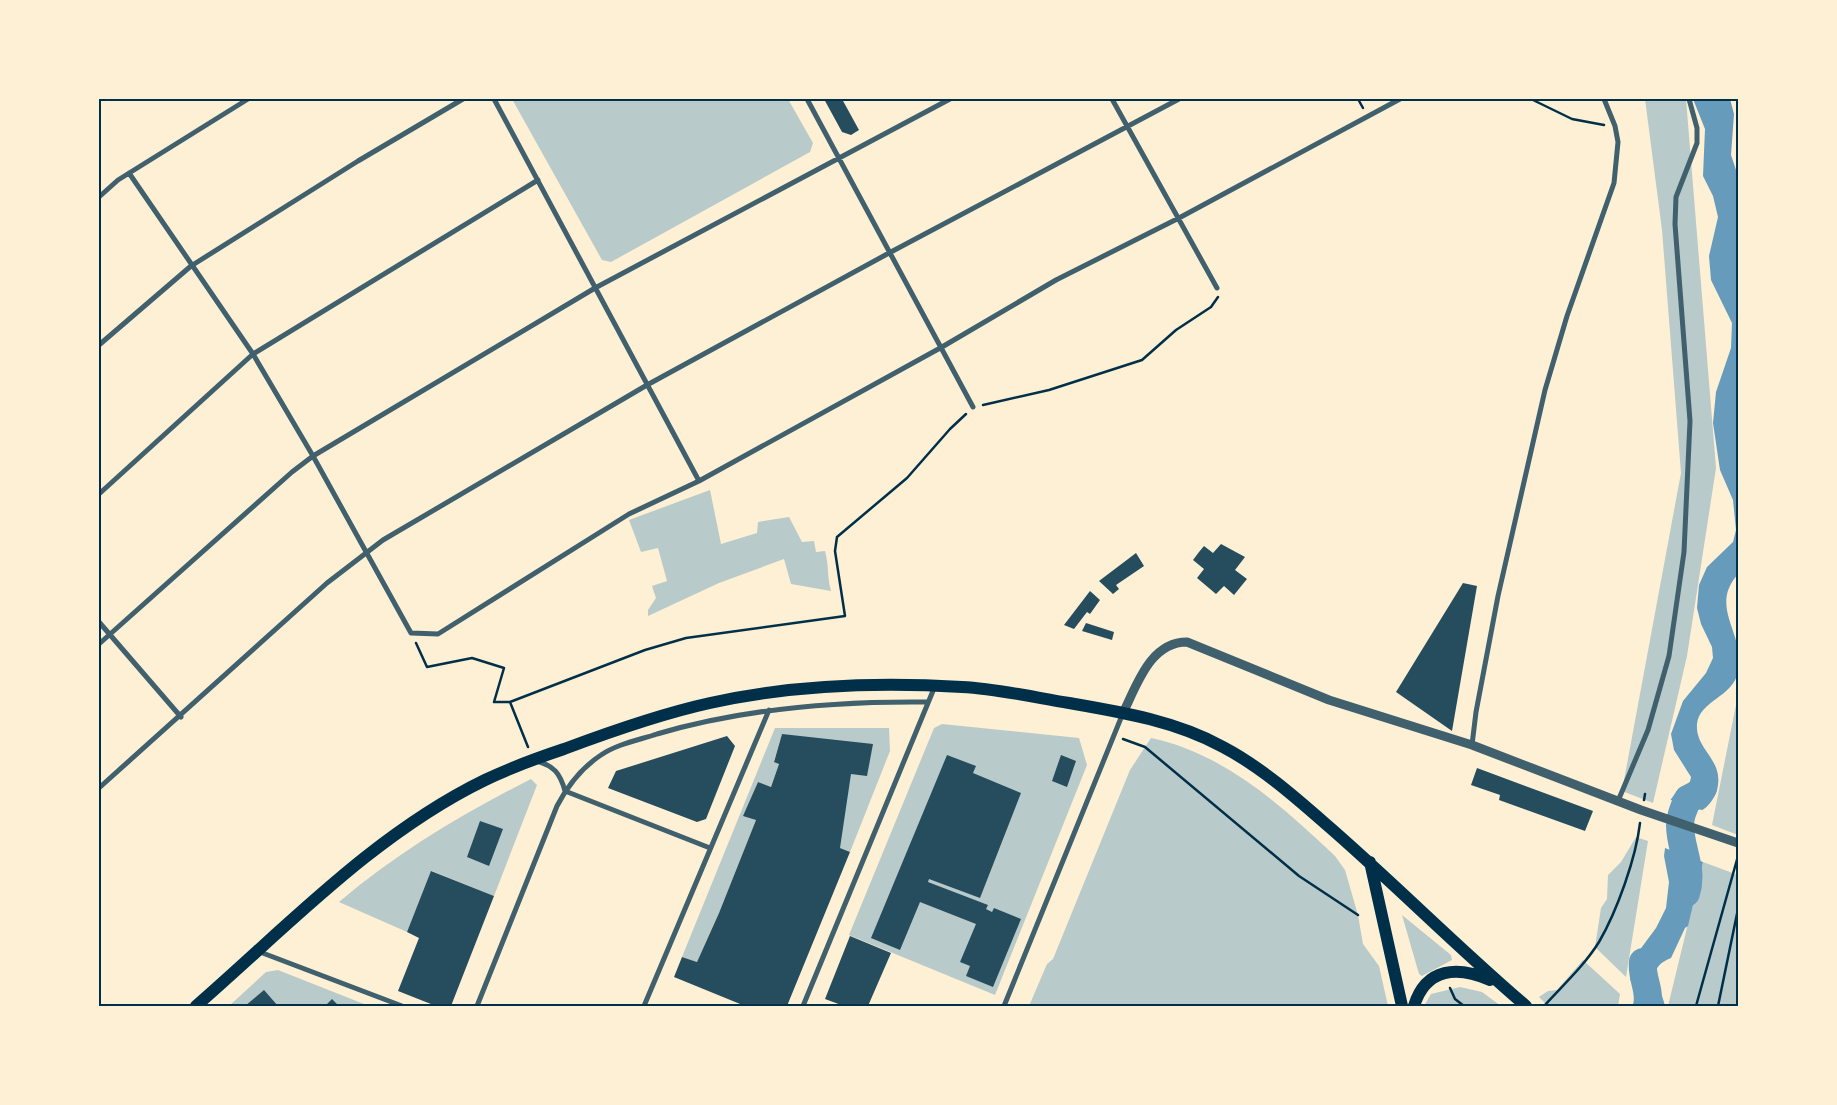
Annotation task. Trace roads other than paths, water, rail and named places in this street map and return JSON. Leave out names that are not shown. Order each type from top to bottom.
[{"type":"main road","points":[[196,1006],[346,873],[408,827],[484,780],[635,723],[711,702],[799,690],[935,686],[1005,692],[1123,713],[1191,733],[1228,749],[1279,784],[1370,862],[1497,983],[1523,1004]]},
{"type":"main road","points":[[1370,862],[1402,1006]]},
{"type":"main road","points":[[1414,1006],[1422,988],[1447,973],[1466,972],[1497,983]]},
{"type":"street","points":[[99,197],[129,173],[248,99]]},
{"type":"street","points":[[99,345],[191,266],[358,160],[463,99]]},
{"type":"street","points":[[494,99],[699,481]]},
{"type":"street","points":[[807,99],[974,407]]},
{"type":"street","points":[[99,644],[285,478],[313,456],[595,288],[950,99]]},
{"type":"street","points":[[1112,99],[1217,288]]},
{"type":"street","points":[[99,788],[327,583],[384,540],[647,385],[889,252],[1179,99]]},
{"type":"street","points":[[129,173],[253,354],[368,552],[411,633],[438,634],[629,514],[699,481],[942,347],[1056,280],[1179,218],[1400,99]]},
{"type":"street","points":[[1472,745],[1476,712],[1498,596],[1543,400],[1567,316],[1614,183],[1618,142],[1615,126],[1604,99]]},
{"type":"street","points":[[1618,801],[1648,730],[1668,656],[1684,552],[1690,421],[1675,224],[1676,197],[1697,143],[1697,128],[1689,99]]},
{"type":"street","points":[[99,494],[253,354],[538,180]]},
{"type":"street","points":[[99,622],[181,716]]},
{"type":"street","points":[[1004,1006],[1123,713],[1153,657],[1172,644],[1187,642],[1329,700],[1472,745],[1641,810],[1736,842]]},
{"type":"street","points":[[803,1006],[935,686]]},
{"type":"street","points":[[477,1006],[565,791],[579,771],[602,754],[623,745],[723,717],[808,706],[927,702]]},
{"type":"street","points":[[644,1006],[769,710]]},
{"type":"street","points":[[533,760],[550,764],[555,768],[562,780],[565,791]]},
{"type":"street","points":[[565,791],[710,848]]},
{"type":"street","points":[[259,951],[402,1006]]},
{"type":"water","points":[[1693,99],[1730,99],[1734,114],[1731,155],[1738,176],[1738,574],[1730,586],[1726,598],[1727,610],[1739,658],[1738,672],[1735,680],[1730,687],[1704,710],[1699,716],[1697,724],[1700,741],[1714,763],[1718,779],[1717,790],[1714,796],[1709,805],[1701,811],[1669,802],[1679,788],[1690,782],[1691,777],[1674,750],[1671,734],[1683,701],[1706,673],[1713,658],[1712,647],[1701,624],[1697,608],[1699,585],[1707,567],[1733,542],[1736,530],[1733,500],[1720,470],[1713,423],[1716,392],[1731,348],[1732,323],[1711,280],[1709,256],[1718,217],[1713,196],[1703,176],[1705,129]]},
{"type":"water","points":[[1665,848],[1703,862],[1688,926],[1685,928],[1671,958],[1658,967],[1656,973],[1656,979],[1665,1006],[1658,1006],[1630,980],[1636,955],[1656,928],[1666,908],[1669,882],[1664,856]]},
{"type":"waterway","points":[[1686,893],[1688,867],[1681,834],[1681,818],[1688,799],[1696,796],[1703,788]]},
{"type":"waterway","points":[[1643,962],[1643,973],[1648,995],[1647,1006]]}]
